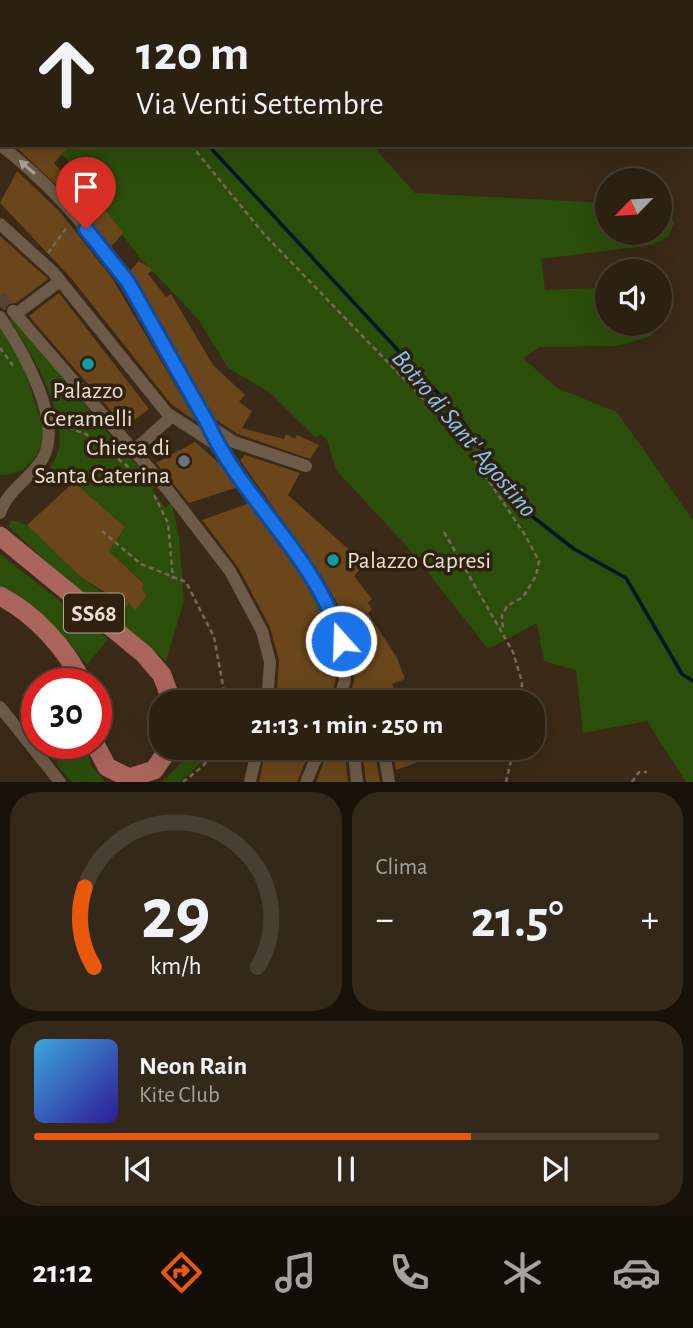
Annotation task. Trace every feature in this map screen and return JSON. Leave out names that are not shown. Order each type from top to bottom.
[{"type":"main road","name":"SS68","points":[[0,537],[147,658],[165,679],[168,690]]},
{"type":"main road","name":"SS68","points":[[0,596],[20,608],[42,628],[74,668]]},
{"type":"main road","points":[[102,759],[107,768],[129,778],[154,770],[161,760]]},
{"type":"street","points":[[2,147],[31,170],[76,216],[128,282],[208,424],[215,444],[279,528],[325,598],[343,648],[343,690]]},
{"type":"street","points":[[0,224],[42,261],[60,281],[138,382],[171,417],[215,444]]},
{"type":"street","points":[[60,281],[15,313],[209,542],[250,604],[270,659],[268,690]]},
{"type":"street","points":[[0,317],[27,364],[49,424],[49,445],[35,468],[3,499],[0,513]]},
{"type":"street","points":[[132,452],[171,417]]},
{"type":"street","points":[[208,424],[234,442],[306,466]]},
{"type":"street","points":[[0,706],[60,782]]},
{"type":"street","points":[[250,782],[255,760]]},
{"type":"street","points":[[306,782],[315,760]]},
{"type":"street","points":[[356,760],[357,782]]},
{"type":"street","points":[[385,760],[389,782]]},
{"type":"path","points":[[193,147],[263,233],[458,435],[525,535],[539,561],[537,576],[523,597],[507,606],[502,615],[503,629]]},
{"type":"path","points":[[42,261],[76,216]]},
{"type":"path","points":[[0,348],[19,374]]},
{"type":"path","points":[[49,424],[64,425],[86,434],[134,471]]},
{"type":"path","points":[[149,489],[167,519],[173,579]]},
{"type":"path","points":[[102,531],[141,564],[186,582],[207,619],[222,666],[225,690]]},
{"type":"path","points":[[444,532],[472,583],[503,629],[522,682],[522,690]]},
{"type":"path","points":[[183,782],[207,760]]},
{"type":"path","points":[[506,782],[510,760]]},
{"type":"path","points":[[632,782],[639,772],[647,772]]},
{"type":"green space","points":[[63,147],[374,147],[415,193],[595,202],[595,245],[653,245],[541,259],[545,290],[595,288],[595,336],[651,336],[618,346],[540,347],[523,358],[557,388],[617,412],[693,520],[693,782],[686,782],[647,721],[583,733],[576,670],[544,661],[537,623],[488,649],[411,551],[336,470],[327,440],[321,434],[316,438],[269,392],[228,368],[198,319],[139,257],[103,209],[93,183],[61,154]]},
{"type":"green space","points":[[13,316],[119,447],[116,449],[124,458],[128,456],[157,485],[152,490],[165,508],[172,503],[179,537],[184,601],[166,661],[78,591],[9,527],[11,520],[30,527],[79,575],[123,609],[129,603],[135,609],[147,597],[142,590],[143,582],[109,551],[125,527],[74,482],[50,469],[59,449],[57,418],[36,364],[9,320]]},
{"type":"green space","points":[[0,327],[24,368],[46,437],[24,469],[0,475]]},
{"type":"green space","points":[[0,554],[108,639],[87,665],[59,630],[38,610],[0,586]]},
{"type":"green space","points":[[57,759],[90,759],[92,767],[105,782],[72,782],[57,765]]},
{"type":"green space","points":[[204,760],[180,782],[162,782],[182,762]]},
{"type":"building","points":[[16,147],[68,147],[54,163],[94,208],[100,203],[123,233],[111,247],[73,201]]},
{"type":"building","points":[[17,171],[60,212],[112,278],[197,422],[171,404],[71,278],[0,203]]},
{"type":"building","points":[[0,236],[48,279],[16,303],[8,304],[5,310],[0,307]]},
{"type":"building","points":[[139,261],[153,270],[148,274],[166,297],[171,294],[213,365],[245,395],[239,402],[252,411],[242,428],[284,439],[286,434],[295,439],[297,435],[319,445],[310,459],[238,434],[216,420],[129,272]]},
{"type":"building","points":[[59,293],[149,409],[125,427],[29,316]]},
{"type":"building","points":[[195,442],[220,464],[238,487],[189,503],[156,463]]},
{"type":"building","points":[[245,455],[300,473],[288,495],[365,564],[354,576],[372,599],[368,603],[372,609],[368,613],[397,658],[405,679],[392,684],[395,690],[351,690],[354,681],[353,659],[338,605],[323,578],[240,460]]},
{"type":"building","points":[[74,482],[125,527],[109,551],[143,583],[142,590],[147,596],[135,610],[129,603],[123,609],[108,594],[82,578],[27,525]]},
{"type":"building","points":[[250,503],[309,588],[322,612],[335,660],[336,678],[333,690],[277,690],[279,660],[270,627],[238,567],[202,520]]},
{"type":"building","points":[[264,760],[306,760],[297,782],[259,782]]},
{"type":"building","points":[[325,760],[346,760],[348,782],[316,782]]},
{"type":"building","points":[[363,760],[376,760],[380,782],[366,782]]},
{"type":"building","points":[[394,760],[415,760],[416,763],[396,770]]},
{"type":"waterway","name":"Botro di Sant' Agostino","points":[[210,147],[458,415],[528,513],[574,549],[626,578],[682,674],[693,681]]},
{"type":"tunnel","points":[[0,296],[13,311]]},
{"type":"place","name":"Palazzo Ceramelli","points":[[88,364]]},
{"type":"place","name":"Chiesa di Santa Caterina","points":[[184,461]]},
{"type":"place","name":"Palazzo Capresi","points":[[333,560]]},
{"type":"route","points":[[86,229],[128,282],[208,424],[215,444],[279,528],[325,598],[341,641]]}]
